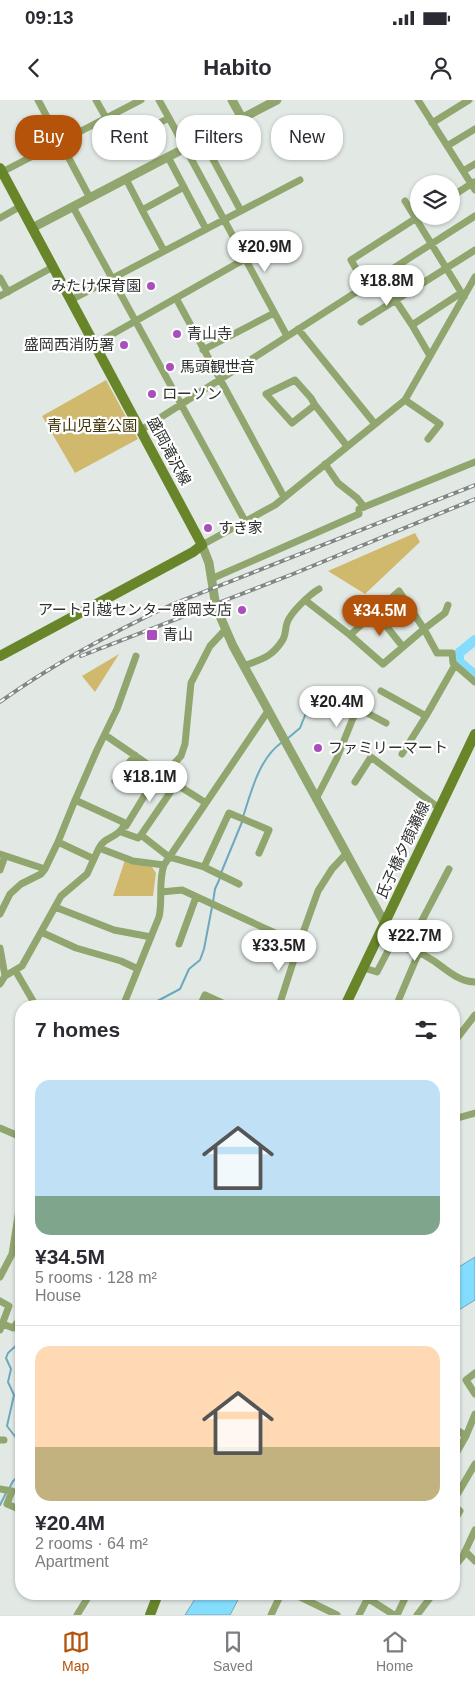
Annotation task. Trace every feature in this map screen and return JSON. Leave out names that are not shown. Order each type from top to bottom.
[{"type":"main road","name":"盛岡滝沢線","points":[[1,171],[202,545]]},
{"type":"main road","points":[[0,656],[194,552],[202,545]]},
{"type":"main road","name":"氏子橋夕顔瀬線","points":[[348,1000],[475,734]]},
{"type":"main road","points":[[150,1615],[156,1600]]},
{"type":"street","points":[[38,100],[46,115]]},
{"type":"street","points":[[96,100],[104,115]]},
{"type":"street","points":[[113,115],[141,100]]},
{"type":"street","points":[[159,100],[176,131]]},
{"type":"street","points":[[232,100],[240,115]]},
{"type":"street","points":[[248,115],[277,100]]},
{"type":"street","points":[[418,100],[474,185],[460,192]]},
{"type":"street","points":[[432,122],[469,100]]},
{"type":"street","points":[[447,146],[475,129]]},
{"type":"street","points":[[32,228],[176,153]]},
{"type":"street","points":[[168,157],[206,229]]},
{"type":"street","points":[[1,171],[23,160]]},
{"type":"street","points":[[70,160],[90,198]]},
{"type":"street","points":[[191,160],[287,336]]},
{"type":"street","points":[[213,160],[241,211]]},
{"type":"street","points":[[463,171],[475,164]]},
{"type":"street","points":[[126,179],[164,251]]},
{"type":"street","points":[[71,300],[300,180]]},
{"type":"street","points":[[142,210],[184,186]]},
{"type":"street","points":[[405,201],[410,208]]},
{"type":"street","points":[[0,218],[21,206]]},
{"type":"street","points":[[73,207],[245,521]]},
{"type":"street","points":[[141,430],[475,216]]},
{"type":"street","points":[[366,286],[351,260],[410,223]]},
{"type":"street","points":[[422,225],[462,295]]},
{"type":"street","points":[[361,322],[475,250]]},
{"type":"street","points":[[94,344],[245,259]]},
{"type":"street","points":[[0,296],[53,267]]},
{"type":"street","points":[[380,277],[430,356]]},
{"type":"street","points":[[385,924],[225,630],[216,607],[209,563],[202,545],[274,505],[405,400],[462,295],[475,277]]},
{"type":"street","points":[[0,278],[8,292]]},
{"type":"street","points":[[412,325],[462,295]]},
{"type":"street","points":[[176,298],[284,497]]},
{"type":"street","points":[[203,350],[274,313]]},
{"type":"street","points":[[298,329],[375,424]]},
{"type":"street","points":[[315,405],[292,424],[266,394],[295,380],[311,398],[347,446]]},
{"type":"street","points":[[405,400],[440,424],[428,439]]},
{"type":"street","points":[[211,579],[359,514],[359,509],[364,506],[475,462]]},
{"type":"street","points":[[325,464],[338,483],[364,506]]},
{"type":"street","points":[[244,666],[262,660],[273,652],[284,640],[288,621],[305,600],[319,589]]},
{"type":"street","points":[[350,634],[399,591],[437,653],[452,653],[455,665],[475,682]]},
{"type":"street","points":[[305,600],[350,634],[383,664],[445,613],[448,605]]},
{"type":"street","points":[[375,612],[403,647]]},
{"type":"street","points":[[0,984],[5,976],[22,966],[62,896],[87,874],[104,841],[121,832],[159,772],[171,767],[181,756],[185,744],[191,683],[210,646],[225,630]]},
{"type":"street","points":[[0,914],[10,894],[21,884],[41,874],[45,869],[117,709],[136,656]]},
{"type":"street","points":[[402,754],[455,665]]},
{"type":"street","points":[[381,690],[426,716]]},
{"type":"street","points":[[316,799],[337,758],[353,718],[360,709],[386,723]]},
{"type":"street","points":[[125,1000],[160,912],[161,874],[164,865],[268,711]]},
{"type":"street","points":[[105,734],[159,772]]},
{"type":"street","points":[[115,780],[135,755]]},
{"type":"street","points":[[355,782],[371,757],[439,808]]},
{"type":"street","points":[[121,832],[138,838],[176,784],[206,803]]},
{"type":"street","points":[[75,800],[125,824]]},
{"type":"street","points":[[204,867],[230,813],[269,830],[259,853]]},
{"type":"street","points":[[141,835],[170,856],[204,867],[239,884]]},
{"type":"street","points":[[58,842],[94,859]]},
{"type":"street","points":[[99,848],[133,861],[164,865]]},
{"type":"street","points":[[282,1000],[318,891],[332,869],[346,854]]},
{"type":"street","points":[[0,870],[3,855],[45,869]]},
{"type":"street","points":[[407,949],[449,869]]},
{"type":"street","points":[[161,892],[182,890],[299,944]]},
{"type":"street","points":[[178,944],[196,897]]},
{"type":"street","points":[[55,907],[114,930],[151,937]]},
{"type":"street","points":[[41,932],[76,948],[121,961],[138,969]]},
{"type":"street","points":[[364,968],[377,972],[391,945],[419,952],[463,981],[475,982]]},
{"type":"street","points":[[0,948],[5,976]]},
{"type":"street","points":[[399,1000],[419,952]]},
{"type":"street","points":[[15,970],[32,1000]]},
{"type":"street","points":[[203,1000],[205,995],[216,1000]]},
{"type":"street","points":[[460,1035],[475,1016]]},
{"type":"street","points":[[460,1117],[475,1113]]},
{"type":"street","points":[[0,1128],[15,1134]]},
{"type":"street","points":[[0,1277],[12,1254],[15,1235]]},
{"type":"street","points":[[0,1301],[9,1306],[2,1327],[15,1327]]},
{"type":"street","points":[[475,1373],[466,1380],[475,1394]]},
{"type":"street","points":[[460,1446],[475,1414]]},
{"type":"street","points":[[460,1432],[466,1436]]},
{"type":"street","points":[[460,1490],[475,1464]]},
{"type":"street","points":[[0,1489],[12,1491],[8,1504],[15,1507]]},
{"type":"street","points":[[460,1559],[466,1551],[475,1530]]},
{"type":"street","points":[[466,1551],[475,1561]]},
{"type":"street","points":[[77,1615],[86,1600]]},
{"type":"street","points":[[272,1614],[278,1600]]},
{"type":"street","points":[[306,1600],[337,1615]]},
{"type":"street","points":[[358,1615],[364,1600]]},
{"type":"street","points":[[374,1600],[396,1615],[404,1600]]},
{"type":"street","points":[[417,1615],[428,1600]]},
{"type":"green space","name":"青山児童公園","points":[[106,380],[138,439],[75,473],[42,416]]},
{"type":"green space","points":[[415,533],[420,542],[365,594],[328,571]]},
{"type":"green space","points":[[119,654],[95,692],[82,676]]},
{"type":"green space","points":[[125,860],[152,867],[156,873],[153,896],[113,896]]},
{"type":"water","points":[[475,1257],[475,1300],[460,1309],[460,1266]]},
{"type":"water","points":[[194,1600],[238,1600],[230,1615],[185,1615]]},
{"type":"waterway","points":[[475,640],[459,653],[459,662],[475,675]]},
{"type":"waterway","points":[[287,739],[300,728],[306,713]]},
{"type":"waterway","points":[[243,817],[261,767],[273,750],[281,743]]},
{"type":"waterway","points":[[221,873],[242,822]]},
{"type":"waterway","points":[[213,902],[215,889],[220,878]]},
{"type":"waterway","points":[[159,1000],[180,989],[189,969],[200,960],[212,907]]},
{"type":"waterway","points":[[15,1347],[8,1353],[6,1358],[11,1369],[8,1382],[14,1395],[7,1426],[15,1436]]},
{"type":"waterway","points":[[9,1489],[15,1479]]},
{"type":"waterway","points":[[0,1505],[6,1493]]},
{"type":"railway","points":[[0,702],[41,674],[84,649],[173,604],[475,485]]},
{"type":"railway","points":[[81,656],[293,574],[475,499]]},
{"type":"place","name":"みたけ保育園","points":[[151,286]]},
{"type":"place","name":"青山寺","points":[[177,334]]},
{"type":"place","name":"盛岡西消防署","points":[[124,345]]},
{"type":"place","name":"馬頭観世音","points":[[170,367]]},
{"type":"place","name":"ローソン","points":[[152,394]]},
{"type":"place","name":"すき家","points":[[208,528]]},
{"type":"place","name":"アート引越センター盛岡支店","points":[[242,610]]},
{"type":"place","name":"青山","points":[[152,635]]},
{"type":"place","name":"ファミリーマート","points":[[318,748]]}]
